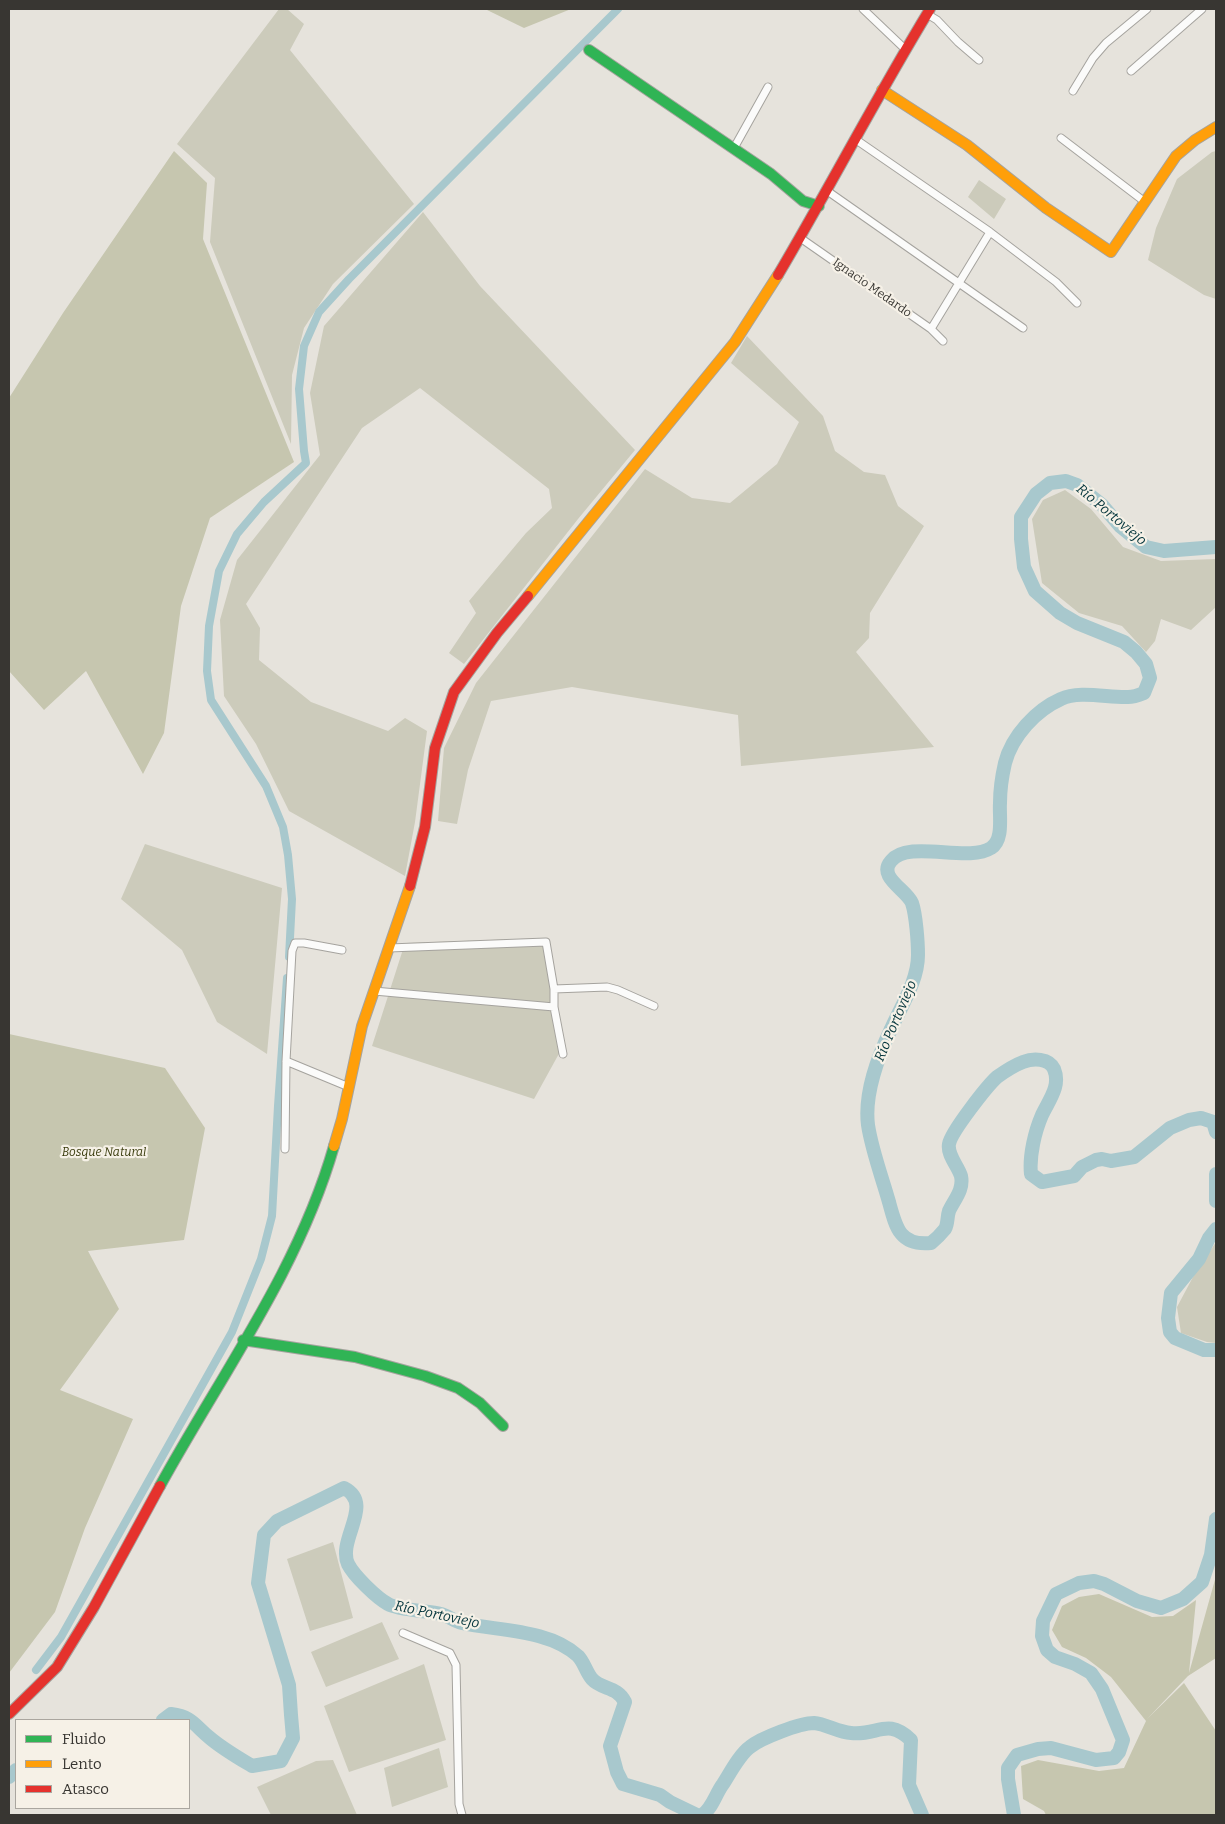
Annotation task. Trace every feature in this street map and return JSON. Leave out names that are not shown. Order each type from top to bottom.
[{"type":"street","points":[[863,9],[906,50]]},
{"type":"street","points":[[1073,91],[1093,58],[1106,43],[1147,9]]},
{"type":"street","points":[[1131,71],[1202,9]]},
{"type":"street","points":[[9,1714],[30,1696],[61,1659],[94,1607],[182,1446],[272,1293],[310,1218],[325,1180],[349,1087],[362,1026],[403,909],[418,859],[426,818],[435,748],[454,692],[497,633],[735,342],[819,206],[882,90],[928,12],[958,42],[980,60]]},
{"type":"street","points":[[589,50],[771,174],[803,201],[819,206]]},
{"type":"street","points":[[734,148],[768,87]]},
{"type":"street","points":[[882,90],[967,145],[1046,208],[1111,252],[1176,156],[1195,140],[1216,127]]},
{"type":"street","points":[[1061,138],[1145,202]]},
{"type":"street","points":[[855,139],[990,232],[1056,282],[1077,303]]},
{"type":"street","points":[[826,190],[1023,328]]},
{"type":"street","points":[[931,329],[990,232]]},
{"type":"street","name":"Ignacio Medardo","points":[[799,237],[931,329],[943,341]]},
{"type":"street","points":[[389,948],[546,942],[554,989],[554,1007],[564,1054]]},
{"type":"street","points":[[285,1149],[286,1061],[292,951],[295,943],[342,950]]},
{"type":"street","points":[[554,989],[607,987],[654,1006]]},
{"type":"street","points":[[374,990],[554,1007]]},
{"type":"street","points":[[286,1061],[349,1087]]},
{"type":"street","points":[[243,1340],[355,1357],[425,1376],[458,1388],[480,1403],[503,1426]]},
{"type":"street","points":[[403,1633],[450,1652],[456,1666],[459,1804],[462,1815]]},
{"type":"shaded area","points":[[279,9],[287,9],[304,24],[290,50],[414,204],[333,284],[304,328],[292,375],[291,444],[210,242],[215,178],[177,144]]},
{"type":"shaded area","points":[[1216,151],[1216,299],[1204,295],[1148,260],[1156,228],[1177,179],[1212,152]]},
{"type":"shaded area","points":[[979,180],[1006,199],[994,219],[968,197]]},
{"type":"shaded area","points":[[423,212],[480,286],[635,450],[464,664],[449,653],[476,613],[469,601],[526,533],[552,508],[549,489],[420,388],[362,428],[246,604],[260,628],[259,660],[311,702],[388,731],[405,718],[427,731],[415,822],[405,876],[289,811],[256,744],[224,696],[220,620],[237,560],[320,455],[310,393],[324,326]]},
{"type":"shaded area","points":[[747,336],[823,416],[835,451],[864,472],[885,475],[898,506],[924,526],[870,613],[869,638],[856,652],[934,747],[741,766],[738,715],[572,687],[491,701],[468,770],[457,824],[438,821],[444,748],[476,683],[645,469],[692,498],[730,503],[777,464],[799,422],[731,363]]},
{"type":"shaded area","points":[[1065,490],[1091,509],[1123,547],[1161,561],[1216,559],[1216,607],[1191,630],[1161,619],[1155,641],[1146,652],[1122,626],[1079,613],[1042,583],[1032,519],[1043,500]]},
{"type":"shaded area","points":[[145,844],[282,888],[267,1054],[217,1022],[182,950],[121,899]]},
{"type":"shaded area","points":[[547,938],[561,1050],[534,1099],[372,1046],[405,943]]},
{"type":"shaded area","points":[[1216,1242],[1216,1343],[1207,1342],[1181,1333],[1177,1307],[1193,1277]]},
{"type":"shaded area","points":[[333,1542],[353,1618],[310,1631],[287,1559]]},
{"type":"shaded area","points":[[382,1622],[399,1659],[326,1687],[311,1652]]},
{"type":"shaded area","points":[[424,1664],[446,1740],[349,1772],[324,1706]]},
{"type":"shaded area","points":[[439,1748],[448,1787],[392,1807],[384,1768]]},
{"type":"shaded area","points":[[333,1760],[357,1815],[271,1815],[257,1787],[316,1761]]},
{"type":"green space","points":[[485,9],[571,9],[524,28]]},
{"type":"green space","points":[[174,151],[207,183],[203,239],[294,462],[210,518],[181,606],[164,733],[143,774],[86,671],[44,710],[9,671],[9,398],[63,313]]},
{"type":"green space","name":"Bosque Natural","points":[[9,1034],[165,1068],[205,1128],[184,1240],[88,1251],[119,1309],[60,1390],[133,1419],[85,1528],[55,1612],[9,1673]]},
{"type":"green space","points":[[1216,1576],[1216,1658],[1188,1676],[1147,1719],[1184,1683],[1216,1731],[1216,1815],[1046,1815],[1044,1811],[1023,1799],[1021,1766],[1038,1760],[1099,1771],[1124,1768],[1146,1721],[1111,1677],[1086,1658],[1062,1647],[1052,1630],[1062,1606],[1079,1597],[1099,1594],[1152,1617],[1173,1616],[1196,1600],[1189,1673]]},
{"type":"waterway","points":[[289,957],[292,899],[283,827],[266,786],[211,700],[207,671],[209,626],[219,571],[237,534],[264,502],[306,463],[299,389],[304,346],[319,312],[349,279],[618,9]]},
{"type":"waterway","name":"Río Portoviejo","points":[[1216,547],[1164,551],[1146,547],[1120,526],[1102,505],[1077,485],[1066,481],[1050,483],[1036,494],[1021,517],[1024,567],[1035,591],[1060,613],[1077,623],[1124,642],[1146,664],[1150,678],[1144,693],[1130,697],[1068,696],[1043,710],[1026,725],[1013,743],[1005,763],[1000,794],[999,834],[998,839],[991,848],[981,852],[968,853],[911,852],[899,855],[891,861],[888,867],[890,878],[912,903],[916,921],[918,955],[912,984],[877,1063],[870,1088],[867,1113],[872,1144],[894,1220],[906,1238],[912,1242],[921,1243],[931,1243],[945,1229],[949,1211],[960,1190],[962,1181],[960,1172],[951,1156],[949,1148],[951,1138],[970,1109],[992,1082],[1003,1073],[1023,1062],[1031,1060],[1045,1061],[1052,1065],[1056,1075],[1055,1087],[1039,1121],[1032,1152],[1031,1174],[1042,1182],[1074,1176],[1082,1167],[1096,1160],[1111,1161],[1134,1157],[1170,1128],[1189,1120],[1201,1118],[1213,1122],[1216,1132]]},
{"type":"waterway","points":[[36,1670],[61,1637],[232,1332],[261,1259],[272,1216],[287,978]]},
{"type":"waterway","name":"Río Portoviejo","points":[[1216,1174],[1216,1201]]},
{"type":"waterway","name":"Río Portoviejo","points":[[1216,1229],[1209,1238],[1199,1259],[1171,1293],[1168,1318],[1170,1332],[1175,1338],[1204,1350],[1216,1350]]},
{"type":"waterway","name":"Río Portoviejo","points":[[190,1720],[220,1746],[252,1766],[281,1761],[293,1738],[289,1685],[258,1583],[264,1535],[277,1521],[344,1488],[353,1495],[356,1503],[356,1512],[347,1544],[348,1564],[372,1592],[393,1606],[441,1614],[456,1621],[476,1626],[523,1632],[566,1647],[580,1658],[592,1679],[618,1693],[625,1702],[610,1746],[617,1772],[623,1784],[660,1795],[697,1815]]},
{"type":"waterway","name":"Río Portoviejo","points":[[1014,1815],[1008,1768],[1017,1755],[1038,1749],[1051,1748],[1096,1760],[1114,1758],[1119,1752],[1123,1740],[1102,1689],[1091,1673],[1075,1664],[1055,1657],[1047,1650],[1042,1636],[1043,1621],[1056,1594],[1079,1583],[1094,1581],[1137,1601],[1161,1608],[1183,1599],[1202,1582],[1211,1555],[1216,1519]]},
{"type":"waterway","name":"Río Portoviejo","points":[[164,1719],[171,1714],[189,1719]]},
{"type":"waterway","name":"Río Portoviejo","points":[[702,1815],[711,1805],[720,1788],[746,1750],[763,1739],[800,1725],[814,1723],[851,1733],[889,1728],[903,1733],[911,1740],[909,1785],[922,1815]]},
{"type":"waterway","name":"Río Portoviejo","points":[[9,1777],[15,1771]]},
{"type":"traffic: fast","points":[[589,50],[771,174],[803,201],[819,206]]},
{"type":"traffic: fast","points":[[160,1486],[280,1278],[301,1235],[319,1191],[334,1146]]},
{"type":"traffic: fast","points":[[243,1340],[355,1357],[425,1376],[458,1388],[480,1403],[503,1426]]},
{"type":"traffic: slow","points":[[882,90],[967,145],[1046,208],[1111,252],[1176,156],[1195,140],[1216,127]]},
{"type":"traffic: slow","points":[[528,596],[735,342],[778,275]]},
{"type":"traffic: slow","points":[[334,1146],[342,1119],[362,1026],[410,886]]},
{"type":"traffic: jam","points":[[778,275],[930,9]]},
{"type":"traffic: jam","points":[[410,886],[425,827],[435,748],[454,692],[497,633],[528,596]]},
{"type":"traffic: jam","points":[[9,1714],[57,1667],[94,1607],[160,1486]]}]
